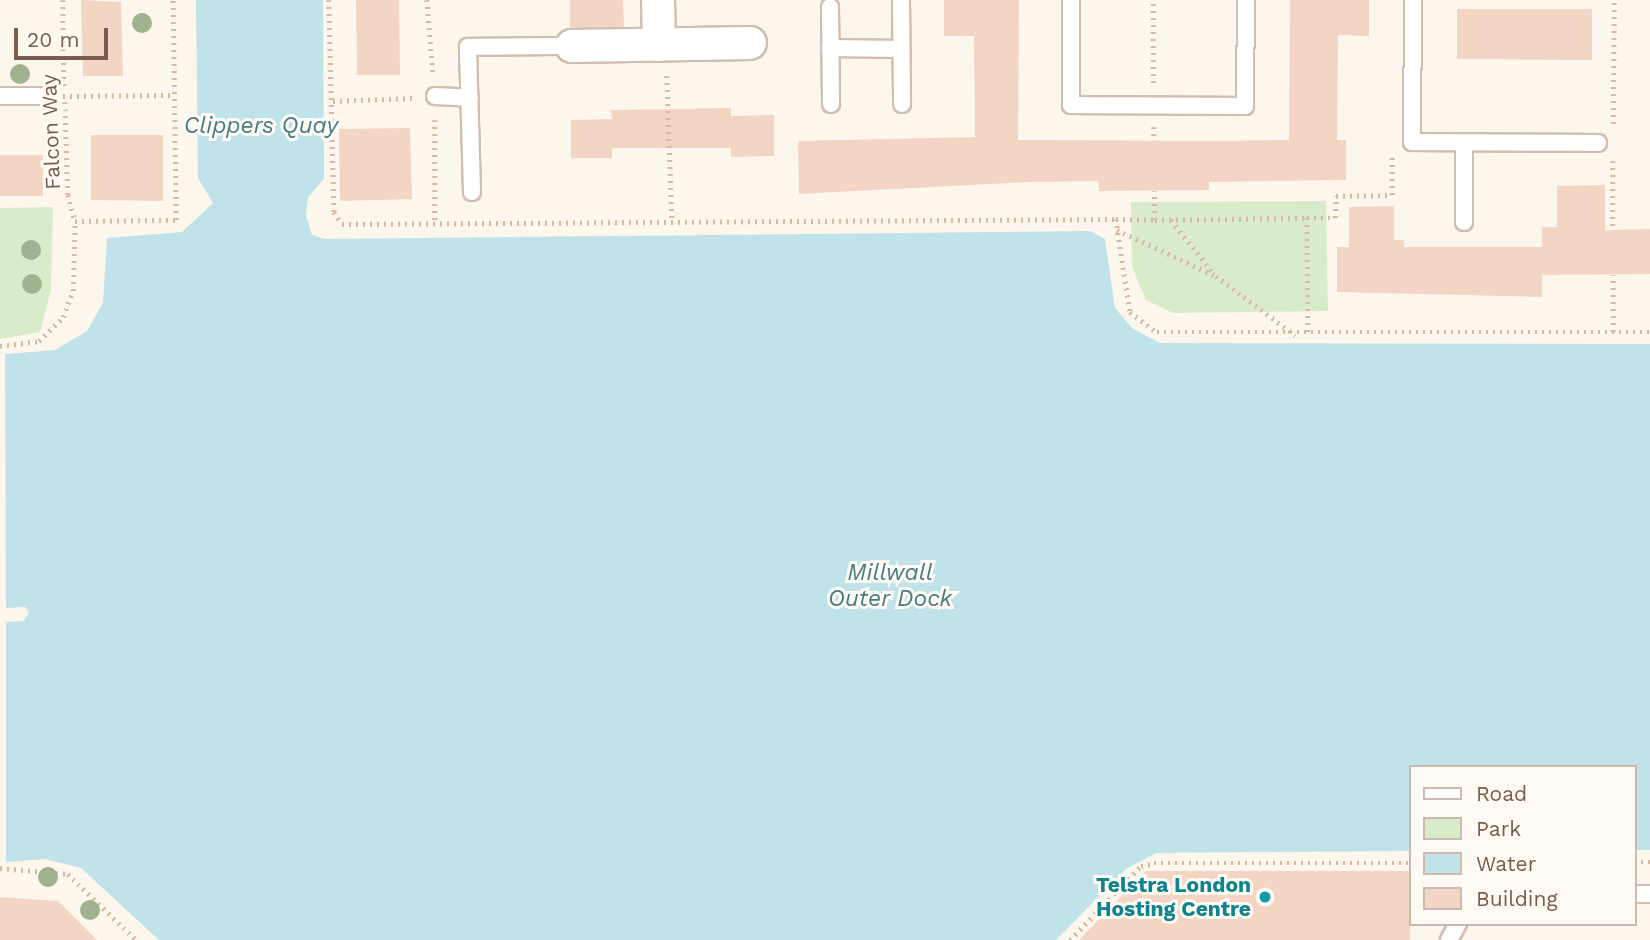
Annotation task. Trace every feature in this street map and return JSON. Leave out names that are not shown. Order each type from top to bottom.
[{"type":"street","points":[[658,0],[659,45]]},
{"type":"street","points":[[572,46],[750,43]]},
{"type":"lane","points":[[901,0],[902,103]]},
{"type":"lane","points":[[1071,0],[1070,105],[1245,106],[1246,0]]},
{"type":"lane","points":[[1413,0],[1412,142],[1598,143]]},
{"type":"lane","points":[[830,7],[831,104]]},
{"type":"lane","points":[[472,192],[468,47],[572,46]]},
{"type":"lane","points":[[830,48],[901,49]]},
{"type":"lane","points":[[0,96],[41,96]]},
{"type":"lane","points":[[435,96],[470,97]]},
{"type":"lane","points":[[1464,143],[1464,222]]},
{"type":"path","name":"Falcon Way","points":[[0,346],[39,341],[63,317],[73,291],[75,221],[68,195],[63,0]]},
{"type":"path","points":[[75,221],[176,219],[173,0]]},
{"type":"path","points":[[329,0],[334,212],[342,224],[672,218],[1335,219],[1336,196],[1392,195],[1392,142],[1412,142]]},
{"type":"path","points":[[1153,0],[1154,141]]},
{"type":"path","points":[[1613,130],[1614,0]]},
{"type":"path","points":[[659,45],[667,66],[672,218]]},
{"type":"path","points":[[64,96],[174,95]]},
{"type":"path","points":[[333,101],[435,96]]},
{"type":"path","points":[[1613,156],[1613,230]]},
{"type":"path","points":[[1154,191],[1155,220]]},
{"type":"path","points":[[1307,218],[1308,335]]},
{"type":"path","points":[[1116,219],[1130,312],[1143,324],[1175,334],[1650,332]]},
{"type":"path","points":[[1171,220],[1216,276]]},
{"type":"path","points":[[1116,230],[1216,276],[1296,335]]},
{"type":"path","points":[[1613,275],[1613,332]]},
{"type":"path","points":[[1070,940],[1141,866],[1154,863],[1408,863]]},
{"type":"path","points":[[0,868],[68,874],[136,940]]},
{"type":"green space","points":[[1326,201],[1328,311],[1173,313],[1146,300],[1132,267],[1131,202]]},
{"type":"green space","points":[[53,207],[51,290],[40,332],[0,339],[0,208]]},
{"type":"water","name":"Millwall Outer Dock","points":[[196,0],[323,0],[324,179],[308,197],[306,215],[312,235],[325,239],[1090,231],[1105,239],[1115,308],[1133,329],[1160,343],[1650,344],[1650,850],[1636,850],[1636,765],[1408,765],[1408,851],[1156,853],[1126,869],[1056,940],[159,940],[81,868],[45,859],[6,862],[6,622],[23,621],[29,613],[25,607],[6,608],[5,354],[55,350],[87,331],[103,303],[107,238],[182,232],[213,203],[198,178]]},
{"type":"building","points":[[81,0],[121,2],[123,76],[83,76]]},
{"type":"building","points":[[356,0],[399,0],[400,75],[357,75]]},
{"type":"building","points":[[570,0],[623,0],[624,27],[570,28]]},
{"type":"building","points":[[944,0],[1019,0],[1018,140],[1209,141],[1289,140],[1290,0],[1369,0],[1369,36],[1338,35],[1337,140],[1346,140],[1346,180],[1209,182],[1209,190],[1099,191],[1098,181],[799,194],[798,141],[975,137],[974,36],[944,36]]},
{"type":"building","points":[[1457,9],[1592,9],[1592,60],[1457,59]]},
{"type":"building","points":[[731,108],[731,116],[774,115],[774,156],[731,157],[731,148],[612,148],[612,158],[571,158],[571,120],[612,119],[611,110]]},
{"type":"building","points":[[410,128],[412,199],[340,201],[339,129]]},
{"type":"building","points":[[91,135],[163,135],[163,201],[91,200]]},
{"type":"building","points":[[0,155],[43,155],[43,196],[0,196]]},
{"type":"building","points":[[1605,185],[1605,230],[1650,229],[1650,274],[1542,275],[1542,297],[1337,292],[1337,247],[1349,247],[1349,207],[1394,206],[1394,240],[1404,240],[1404,247],[1542,247],[1542,227],[1557,227],[1557,186]]},
{"type":"building","name":"Telstra London Hosting Centre","points":[[1146,871],[1408,871],[1410,940],[1079,940]]},
{"type":"building","points":[[0,897],[58,901],[97,940],[0,940]]},
{"type":"place","name":"Telstra London Hosting Centre","points":[[1265,897]]},
{"type":"water label","name":"Clippers Quay","points":[[261,126]]}]
